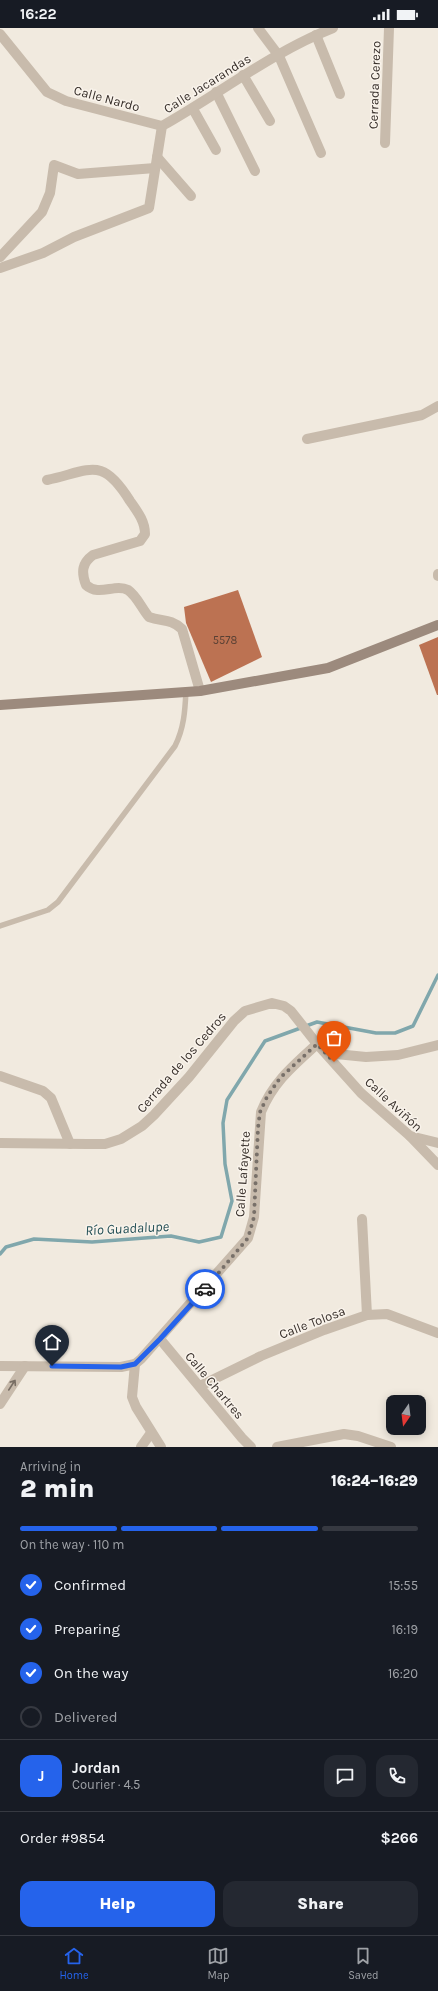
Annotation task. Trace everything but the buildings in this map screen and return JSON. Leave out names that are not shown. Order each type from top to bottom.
[{"type":"main road","points":[[0,704],[200,691],[328,668],[438,625]]},
{"type":"street","points":[[258,28],[279,56],[321,153]]},
{"type":"street","name":"Calle Jacarandas","points":[[0,268],[43,253],[74,237],[149,208],[162,126],[193,109],[243,75],[316,35],[333,28]]},
{"type":"street","name":"Cerrada Cerezo","points":[[385,143],[389,28]]},
{"type":"street","name":"Calle Nardo","points":[[0,34],[47,92],[66,101],[162,126]]},
{"type":"street","points":[[316,35],[340,94]]},
{"type":"street","points":[[243,75],[270,121]]},
{"type":"street","points":[[216,92],[255,171]]},
{"type":"street","points":[[193,109],[216,150]]},
{"type":"street","points":[[157,157],[191,196]]},
{"type":"street","points":[[0,257],[42,212],[50,193],[54,166],[78,174],[155,168]]},
{"type":"street","points":[[307,439],[422,415],[438,406]]},
{"type":"street","points":[[47,480],[95,469],[107,472],[118,481],[142,520],[145,534],[140,541],[93,555],[88,559],[82,571],[86,585],[100,591],[124,589],[129,591],[149,617],[170,621],[182,629],[200,691]]},
{"type":"street","name":"Cerrada de los Cedros","points":[[0,1143],[105,1144],[121,1139],[142,1126],[189,1077],[234,1021],[244,1012],[272,1003],[284,1006],[291,1011],[316,1043]]},
{"type":"street","name":"Calle Aviñón","points":[[316,1043],[361,1093],[410,1136],[438,1165]]},
{"type":"street","name":"Calle Lafayette","points":[[135,1364],[160,1339],[248,1238],[254,1217],[260,1112],[267,1097],[280,1078],[316,1043]]},
{"type":"street","points":[[326,1053],[366,1057],[398,1055],[438,1045]]},
{"type":"street","points":[[0,1076],[43,1091],[51,1098],[70,1144]]},
{"type":"street","points":[[410,1136],[438,1142]]},
{"type":"street","points":[[362,1219],[367,1315]]},
{"type":"street","name":"Calle Tolosa","points":[[200,1386],[261,1356],[324,1330],[367,1315],[387,1314],[438,1333]]},
{"type":"street","name":"Calle Chartres","points":[[160,1339],[251,1447]]},
{"type":"street","points":[[0,1366],[121,1367],[135,1364],[132,1397],[151,1433],[161,1447]]},
{"type":"street","points":[[0,1404],[25,1366]]},
{"type":"street","points":[[140,1447],[151,1433]]},
{"type":"street","points":[[277,1447],[344,1434],[358,1436],[391,1447]]},
{"type":"lane","points":[[0,926],[48,910],[58,902],[175,746],[180,735],[184,718],[186,691]]},
{"type":"waterway","name":"Río Guadalupe","points":[[0,1254],[6,1247],[34,1239],[92,1242],[171,1236],[199,1242],[221,1237],[232,1201],[225,1164],[223,1123],[227,1100],[265,1041],[317,1022],[376,1033],[395,1033],[413,1026],[438,975]]},
{"type":"way so far","points":[[205,1289],[248,1238],[254,1217],[260,1112],[267,1097],[280,1078],[317,1044],[334,1062]]},
{"type":"route","points":[[52,1366],[121,1367],[135,1364],[160,1339],[205,1289]]}]
